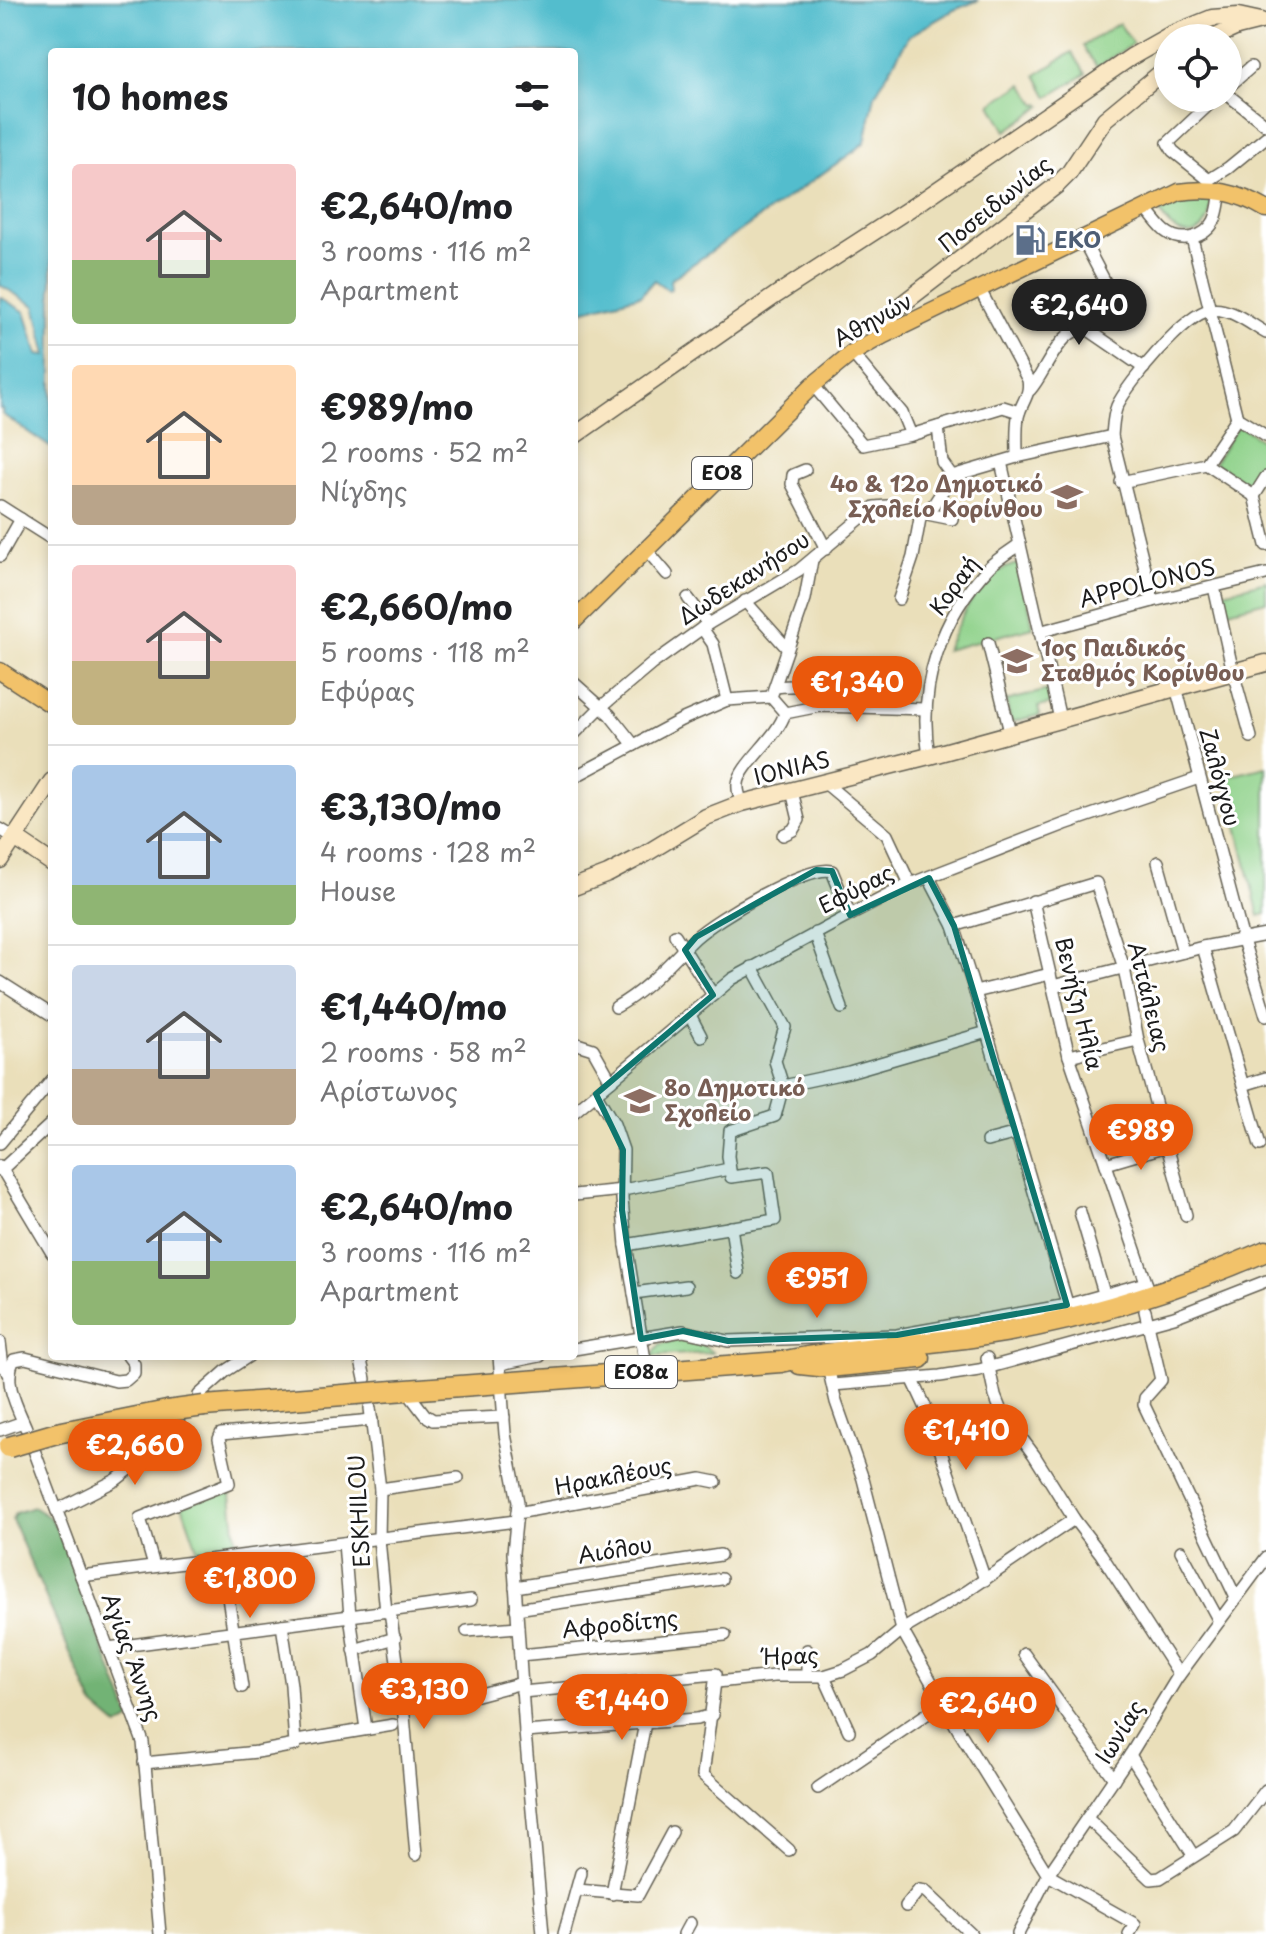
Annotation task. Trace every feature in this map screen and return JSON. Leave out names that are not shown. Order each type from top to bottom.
[{"type":"highway","name":"ΕΟ8α","points":[[3,1442],[173,1415],[202,1400],[368,1398],[500,1367],[575,1377],[781,1362],[897,1340],[994,1334],[1074,1324],[1106,1302],[1148,1304],[1266,1251]]},
{"type":"highway","name":"ΕΟ8α","points":[[781,1362],[830,1376],[981,1350],[1148,1304],[1266,1266]]},
{"type":"main road","name":"Αθηνών","points":[[578,617],[813,385],[852,353],[1145,207],[1179,192],[1213,186]]},
{"type":"main road","points":[[1213,186],[1266,209]]},
{"type":"main road","points":[[0,671],[48,702]]},
{"type":"street","points":[[578,433],[776,295],[923,200],[1131,57],[1170,35],[1212,18],[1238,16],[1264,21]]},
{"type":"street","points":[[1242,26],[1264,21]]},
{"type":"street","points":[[1242,75],[1251,67]]},
{"type":"street","name":"Ποσειδωνίας","points":[[880,337],[886,322],[897,308],[1069,173],[1105,119],[1154,79]]},
{"type":"street","points":[[1242,106],[1266,125]]},
{"type":"street","points":[[1201,112],[1168,143],[1213,186]]},
{"type":"street","points":[[1145,207],[1166,232],[1177,238],[1192,238],[1203,233],[1213,224],[1213,186],[1228,168],[1266,137]]},
{"type":"street","points":[[1082,238],[1113,297]]},
{"type":"street","points":[[1192,238],[1237,418],[1266,436]]},
{"type":"street","points":[[979,288],[1024,372],[1030,390]]},
{"type":"street","points":[[1153,601],[1121,482],[1112,436],[1115,410],[1144,368],[1193,317],[1210,310],[1232,314],[1266,333]]},
{"type":"street","points":[[1017,457],[1019,412],[1066,335],[1075,330],[1090,331],[1144,368]]},
{"type":"street","points":[[852,353],[902,413],[911,435]]},
{"type":"street","points":[[813,385],[863,445],[911,435],[1003,407],[1019,412]]},
{"type":"street","points":[[1121,482],[1206,464],[1237,418]]},
{"type":"street","points":[[938,427],[942,462],[952,476]]},
{"type":"street","points":[[899,599],[913,557],[921,513],[932,507],[952,476],[1017,457],[1112,436]]},
{"type":"street","points":[[1001,462],[1060,719]]},
{"type":"street","points":[[1206,464],[1254,496],[1266,545]]},
{"type":"street","points":[[805,470],[793,475],[792,484],[826,549]]},
{"type":"street","points":[[1254,496],[1266,477]]},
{"type":"street","name":"Δωδεκανήσου","points":[[578,730],[652,664],[705,626],[799,570],[880,505],[952,519]]},
{"type":"street","points":[[0,506],[48,536]]},
{"type":"street","points":[[0,556],[21,519]]},
{"type":"street","name":"Κοραή","points":[[929,756],[926,709],[933,663],[951,617],[990,566],[1020,544]]},
{"type":"street","points":[[645,548],[667,574]]},
{"type":"street","points":[[785,713],[773,692],[805,599],[812,560]]},
{"type":"street","name":"APPOLONOS","points":[[1039,632],[1266,574]]},
{"type":"street","points":[[1214,587],[1251,737]]},
{"type":"street","points":[[688,598],[713,644],[727,700]]},
{"type":"street","points":[[745,601],[787,648]]},
{"type":"street","points":[[988,643],[1010,732]]},
{"type":"street","name":"IONIAS","points":[[578,885],[631,862],[706,817],[742,803],[929,756],[1266,663]]},
{"type":"street","points":[[578,775],[681,720],[727,700],[804,685],[815,691],[820,706]]},
{"type":"street","points":[[578,687],[601,707],[634,745]]},
{"type":"street","name":"Ζαλόγγου","points":[[1176,687],[1266,1016]]},
{"type":"street","points":[[785,713],[820,706],[926,709]]},
{"type":"street","points":[[742,803],[738,789],[740,775],[775,734],[785,713]]},
{"type":"street","name":"Εφύρας","points":[[578,1109],[713,995],[752,967],[815,933],[910,884],[1065,824],[1199,778]]},
{"type":"street","points":[[825,783],[887,835],[910,884]]},
{"type":"street","points":[[0,860],[7,833],[48,786]]},
{"type":"street","points":[[783,835],[793,830],[799,820],[792,791]]},
{"type":"street","points":[[7,833],[48,860]]},
{"type":"street","points":[[1158,862],[1183,952]]},
{"type":"street","points":[[616,1007],[645,988],[696,937],[728,915],[816,870],[832,871],[850,915]]},
{"type":"street","points":[[929,878],[954,926],[1074,1324]]},
{"type":"street","name":"Αττάλειας","points":[[1033,901],[1096,883],[1124,968],[1138,1040],[1186,1215]]},
{"type":"street","points":[[954,926],[1033,901]]},
{"type":"street","name":"Βενήζη Ηλία","points":[[1033,901],[1069,1056],[1106,1164],[1148,1304],[1161,1380],[1145,1398],[1144,1405],[1236,1598]]},
{"type":"street","points":[[815,933],[842,1008]]},
{"type":"street","points":[[675,935],[713,995]]},
{"type":"street","points":[[975,992],[1124,968],[1203,947],[1266,935]]},
{"type":"street","points":[[1203,947],[1260,1145]]},
{"type":"street","points":[[626,1245],[775,1220],[768,1172],[731,1177],[729,1169],[730,1131],[775,1116],[783,1086],[775,1061],[785,1027],[752,967]]},
{"type":"street","points":[[0,982],[48,1012]]},
{"type":"street","points":[[690,1015],[701,1036]]},
{"type":"street","points":[[783,1086],[849,1072],[987,1032]]},
{"type":"street","points":[[1069,1056],[1138,1040]]},
{"type":"street","points":[[578,1044],[593,1049],[611,1081]]},
{"type":"street","points":[[1243,1085],[1266,1078]]},
{"type":"street","points":[[0,1143],[48,1085]]},
{"type":"street","points":[[596,1094],[619,1135],[623,1150],[626,1245],[647,1372]]},
{"type":"street","points":[[1132,1125],[1140,1154]]},
{"type":"street","points":[[48,1127],[0,1169],[48,1247]]},
{"type":"street","points":[[987,1141],[1017,1133]]},
{"type":"street","points":[[1106,1164],[1167,1146]]},
{"type":"street","points":[[578,1195],[623,1190],[729,1169]]},
{"type":"street","points":[[1080,1212],[1106,1302]]},
{"type":"street","points":[[731,1227],[738,1273]]},
{"type":"street","points":[[1148,1304],[1193,1311],[1266,1281]]},
{"type":"street","points":[[634,1293],[686,1286]]},
{"type":"street","points":[[578,1348],[683,1331],[713,1339],[897,1340],[982,1322],[1074,1324]]},
{"type":"street","points":[[1074,1324],[966,1372],[912,1378],[830,1376],[863,1479],[902,1630],[1048,1875],[1135,1924],[1129,1934]]},
{"type":"street","points":[[739,1340],[740,1365]]},
{"type":"street","points":[[0,1342],[1,1361],[10,1374]]},
{"type":"street","points":[[3,1442],[24,1425],[12,1390],[10,1374],[14,1360],[25,1358],[116,1381],[126,1380],[134,1373],[132,1360]]},
{"type":"street","points":[[202,1400],[226,1371],[243,1360]]},
{"type":"street","name":"ESKHILOU","points":[[361,1360],[380,1489],[379,1539],[403,1704],[416,1855]]},
{"type":"street","points":[[525,1360],[500,1367],[508,1456],[516,1490],[513,1553],[516,1609],[543,1934]]},
{"type":"street","points":[[572,1360],[575,1377]]},
{"type":"street","points":[[988,1363],[1001,1411],[1101,1554],[1179,1675]]},
{"type":"street","points":[[912,1378],[926,1408],[985,1580]]},
{"type":"street","points":[[406,1390],[425,1415],[433,1420],[504,1417]]},
{"type":"street","points":[[154,1566],[140,1518],[229,1483],[219,1439],[221,1434],[368,1398]]},
{"type":"street","points":[[57,1510],[116,1480],[144,1458],[173,1415]]},
{"type":"street","name":"Αγίας Άννης","points":[[34,1450],[143,1742],[160,1934]]},
{"type":"street","points":[[380,1489],[458,1478]]},
{"type":"street","name":"Ηρακλέους","points":[[81,1576],[379,1539],[516,1517],[701,1479],[716,1482]]},
{"type":"street","name":"Ήρας","points":[[403,1704],[522,1688],[824,1676],[872,1655],[902,1630],[985,1580],[1074,1519]]},
{"type":"street","points":[[344,1543],[354,1650],[366,1729]]},
{"type":"street","points":[[1181,1551],[1219,1621]]},
{"type":"street","name":"Αιόλου","points":[[515,1587],[720,1555]]},
{"type":"street","name":"Ιωνίας","points":[[1018,1934],[1048,1875],[1130,1755],[1179,1675],[1266,1558]]},
{"type":"street","points":[[222,1559],[242,1687]]},
{"type":"street","points":[[516,1609],[721,1579]]},
{"type":"street","points":[[108,1648],[471,1600]]},
{"type":"street","points":[[282,1625],[297,1741]]},
{"type":"street","points":[[467,1631],[518,1627]]},
{"type":"street","name":"Αφροδίτης","points":[[520,1655],[725,1635]]},
{"type":"street","points":[[354,1650],[395,1638]]},
{"type":"street","points":[[807,1650],[807,1675]]},
{"type":"street","points":[[1024,1654],[1114,1779]]},
{"type":"street","points":[[824,1676],[849,1731]]},
{"type":"street","points":[[716,1678],[703,1775],[789,1850]]},
{"type":"street","points":[[818,1788],[943,1703]]},
{"type":"street","points":[[525,1732],[697,1719],[713,1715]]},
{"type":"street","points":[[612,1894],[645,1723]]},
{"type":"street","points":[[144,1763],[286,1748],[297,1741],[393,1725]]},
{"type":"street","points":[[1130,1755],[1193,1855]]},
{"type":"street","points":[[1087,1818],[1151,1879],[1160,1878],[1234,1831],[1266,1790]]},
{"type":"street","points":[[577,1890],[638,1895],[672,1832]]},
{"type":"street","points":[[564,1934],[581,1873]]},
{"type":"street","points":[[906,1906],[919,1890],[925,1891],[971,1934]]},
{"type":"highlighted area","points":[[816,870],[832,871],[850,915],[929,878],[954,926],[1067,1305],[897,1335],[728,1341],[683,1331],[641,1339],[622,1210],[623,1150],[596,1094],[713,995],[685,950],[696,937]]},
{"type":"green space","points":[[1119,23],[1133,44],[1097,67],[1083,46]]},
{"type":"green space","points":[[1072,52],[1086,74],[1048,97],[1036,75]]},
{"type":"green space","points":[[1023,84],[1037,105],[1042,106],[1006,131],[991,104]]},
{"type":"green space","points":[[1211,199],[1210,213],[1206,223],[1192,233],[1174,229],[1159,210],[1173,204]]},
{"type":"green space","points":[[1238,425],[1266,443],[1266,466],[1253,488],[1214,463]]},
{"type":"green space","points":[[1017,564],[1022,570],[1033,627],[946,650],[965,611],[982,586],[1004,569]]},
{"type":"green space","points":[[1266,581],[1266,601],[1225,612],[1220,593]]},
{"type":"green space","points":[[1048,690],[1051,704],[1038,707],[1040,715],[1011,722],[1006,701]]},
{"type":"green space","points":[[1266,767],[1266,914],[1259,916],[1225,777]]},
{"type":"green space","points":[[679,1339],[698,1342],[713,1353],[652,1356],[660,1344]]},
{"type":"green space","points":[[230,1486],[237,1548],[198,1551],[182,1505]]},
{"type":"green space","points":[[33,1507],[49,1517],[58,1530],[131,1720],[118,1726],[93,1705],[12,1520],[15,1513]]},
{"type":"water","points":[[0,0],[979,0],[954,10],[909,36],[875,95],[865,142],[856,150],[670,280],[671,289],[654,280],[641,295],[578,312],[578,48],[48,48],[48,446],[2,414],[3,410],[0,409],[0,297],[25,312],[38,354],[47,355],[35,306],[0,285]]},
{"type":"place","name":"EKO","points":[[1030,240]]},
{"type":"place","name":"4ο & 12ο Δημοτικό Σχολείο Κορίνθου","points":[[1067,497]]},
{"type":"place","name":"1ος Παιδικός Σταθμός Κορίνθου","points":[[1017,661]]},
{"type":"place","name":"8ο Δημοτικό Σχολείο","points":[[640,1101]]}]
